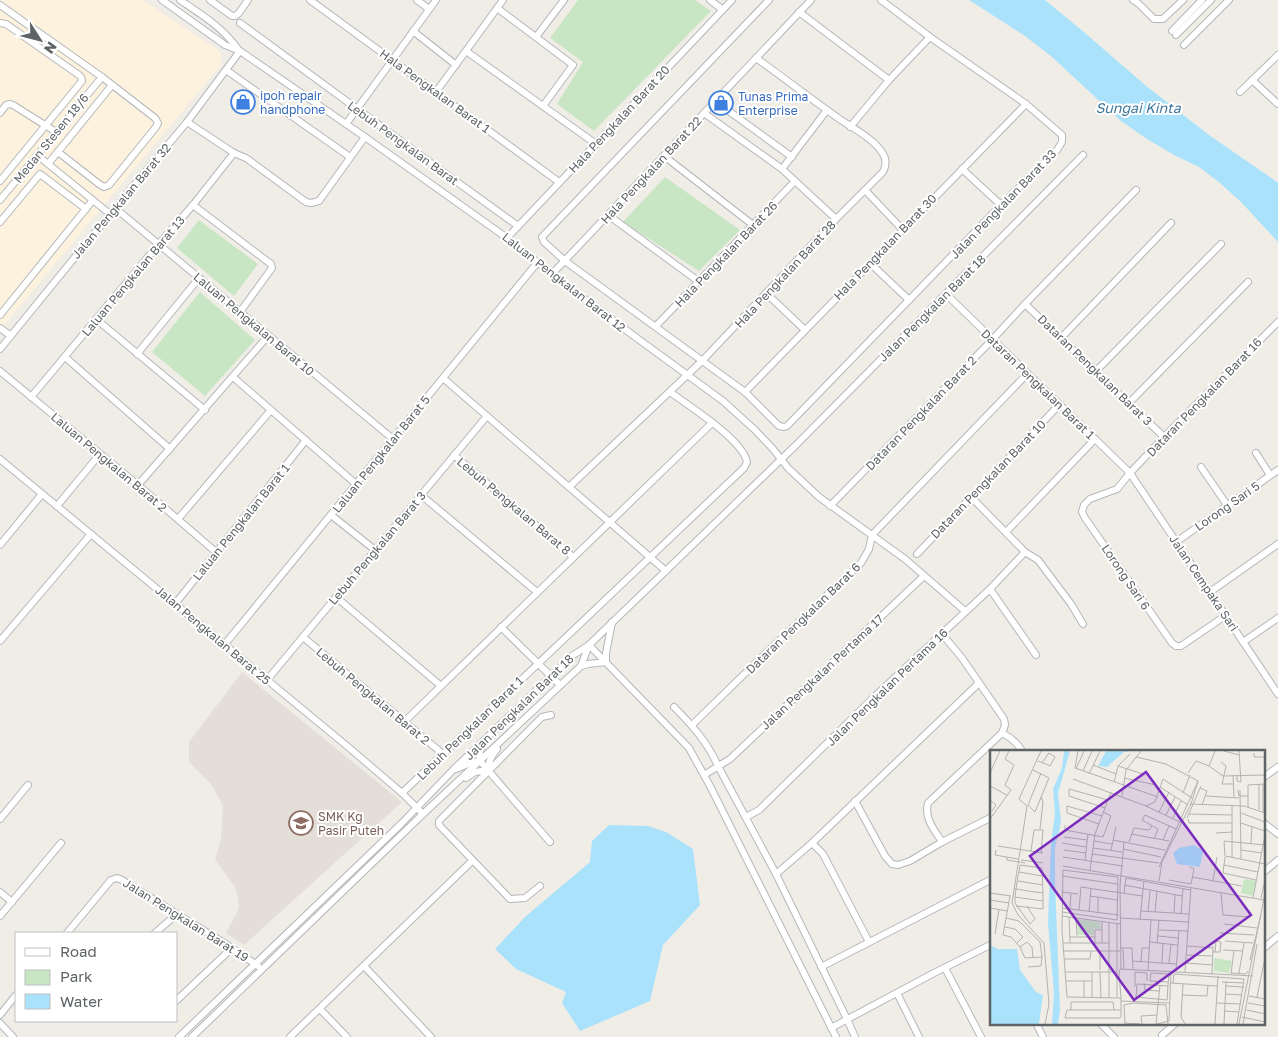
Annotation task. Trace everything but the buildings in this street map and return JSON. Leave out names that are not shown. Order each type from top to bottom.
[{"type":"street","name":"Laluan Pengkalan Barat 12","points":[[162,0],[225,45],[239,50],[507,238],[537,263],[723,402],[755,430],[788,468],[830,506],[904,559],[965,611]]},
{"type":"street","name":"Laluan Pengkalan Barat 12","points":[[180,0],[217,26],[239,50]]},
{"type":"street","points":[[210,0],[232,16],[239,13],[248,0]]},
{"type":"street","name":"Hala Pengkalan Barat 1","points":[[310,0],[560,182]]},
{"type":"street","points":[[417,0],[429,9]]},
{"type":"street","points":[[346,124],[436,0]]},
{"type":"street","points":[[436,92],[503,0]]},
{"type":"street","points":[[536,38],[564,0]]},
{"type":"street","points":[[710,0],[723,10]]},
{"type":"street","name":"Hala Pengkalan Barat 20","points":[[507,238],[732,0]]},
{"type":"street","points":[[745,392],[565,261],[544,242],[542,237],[769,0]]},
{"type":"street","name":"Hala Pengkalan Barat 22","points":[[552,274],[811,0]]},
{"type":"street","name":"Jalan Pengkalan Barat 33","points":[[745,392],[779,426],[787,426],[1001,205],[1057,150],[1062,142],[1062,135],[1026,104],[930,37],[881,0]]},
{"type":"street","points":[[1133,0],[1154,19],[1163,19],[1183,0]]},
{"type":"street","points":[[1202,0],[1174,33],[1212,0]]},
{"type":"street","points":[[1184,45],[1229,0]]},
{"type":"street","points":[[0,5],[102,77],[158,123],[109,185],[104,187],[58,152]]},
{"type":"street","points":[[497,8],[573,65],[543,106]]},
{"type":"street","points":[[799,12],[889,80]]},
{"type":"street","points":[[0,23],[6,24],[81,77],[82,81],[0,181]]},
{"type":"street","name":"Lebuh Pengkalan Barat","points":[[240,23],[518,226]]},
{"type":"street","points":[[413,31],[456,65]]},
{"type":"street","points":[[756,58],[850,127],[889,80],[930,37]]},
{"type":"street","name":"Jalan Pengkalan Barat 32","points":[[0,349],[187,122],[239,50]]},
{"type":"street","points":[[466,51],[596,144]]},
{"type":"street","points":[[1240,92],[1278,55]]},
{"type":"street","points":[[226,70],[350,157]]},
{"type":"street","name":"Medan Stesen 18/6","points":[[0,200],[102,77]]},
{"type":"street","points":[[1252,80],[1278,104]]},
{"type":"street","points":[[48,164],[112,85]]},
{"type":"street","points":[[715,101],[792,157]]},
{"type":"street","points":[[0,113],[6,105],[13,104],[56,132]]},
{"type":"street","name":"Hala Pengkalan Barat 30","points":[[745,392],[1026,104]]},
{"type":"street","points":[[782,169],[827,110]]},
{"type":"street","points":[[704,113],[782,169],[836,220]]},
{"type":"street","points":[[187,122],[234,153],[246,158],[306,202],[311,203],[319,201],[365,137]]},
{"type":"street","name":"Hala Pengkalan Barat 28","points":[[569,487],[702,360],[883,172],[886,163],[885,156],[881,150],[850,127]]},
{"type":"street","name":"Laluan Pengkalan Barat 13","points":[[31,397],[193,205],[234,153]]},
{"type":"street","points":[[37,155],[110,214]]},
{"type":"street","name":"Jalan Pengkalan Barat 18","points":[[179,1037],[401,824],[490,734],[572,656],[589,645],[781,460],[1082,155]]},
{"type":"street","points":[[664,156],[753,225]]},
{"type":"street","points":[[962,169],[1001,205]]},
{"type":"street","points":[[0,222],[40,174],[86,209]]},
{"type":"street","name":"Hala Pengkalan Barat 26","points":[[656,326],[795,181]]},
{"type":"street","points":[[865,190],[902,229]]},
{"type":"street","name":"Dataran Pengkalan Barat 2","points":[[830,506],[1136,190]]},
{"type":"street","points":[[1,310],[94,200]]},
{"type":"street","points":[[193,205],[271,264],[272,268],[240,312]]},
{"type":"street","name":"Laluan Pengkalan Barat 10","points":[[115,208],[393,439]]},
{"type":"street","points":[[608,215],[698,281]]},
{"type":"street","points":[[1061,338],[1171,223]]},
{"type":"street","points":[[1096,371],[1221,244]]},
{"type":"street","name":"Laluan Pengkalan Barat 5","points":[[225,644],[537,263]]},
{"type":"street","points":[[870,263],[909,300]]},
{"type":"street","points":[[137,354],[199,278]]},
{"type":"street","points":[[1129,403],[1248,282]]},
{"type":"street","points":[[766,294],[805,330]]},
{"type":"street","name":"Dataran Pengkalan Barat 1","points":[[946,294],[1130,473]]},
{"type":"street","name":"Dataran Pengkalan Barat 3","points":[[1025,304],[1164,438]]},
{"type":"street","points":[[96,320],[205,410]]},
{"type":"street","name":"Dataran Pengkalan Barat 16","points":[[1130,473],[1278,322]]},
{"type":"street","points":[[0,328],[11,336]]},
{"type":"street","points":[[138,485],[268,336]]},
{"type":"street","points":[[65,358],[170,449]]},
{"type":"street","name":"Laluan Pengkalan Barat 2","points":[[0,371],[217,553]]},
{"type":"street","name":"Dataran Pengkalan Barat 6","points":[[692,725],[861,563],[869,549],[872,536],[1027,374]]},
{"type":"street","points":[[233,377],[356,484]]},
{"type":"street","points":[[443,378],[666,571]]},
{"type":"street","points":[[404,722],[712,423],[670,392]]},
{"type":"street","name":"Dataran Pengkalan Barat 10","points":[[917,554],[1059,405]]},
{"type":"street","points":[[178,520],[271,410]]},
{"type":"street","name":"Lebuh Pengkalan Barat 3","points":[[267,680],[487,416]]},
{"type":"street","name":"Lebuh Pengkalan Barat 1","points":[[402,793],[744,468],[747,462],[744,454],[723,431],[712,423]]},
{"type":"street","points":[[1006,532],[1095,439]]},
{"type":"street","name":"Laluan Pengkalan Barat 1","points":[[175,604],[306,440]]},
{"type":"street","points":[[1256,453],[1270,475]]},
{"type":"street","points":[[57,506],[100,454]]},
{"type":"street","name":"Lebuh Pengkalan Barat 8","points":[[454,456],[573,557]]},
{"type":"street","name":"Jalan Pengkalan Barat 25","points":[[0,459],[225,644],[402,793],[424,814]]},
{"type":"street","points":[[1201,467],[1228,505]]},
{"type":"street","name":"Lorong Sari 5","points":[[1176,542],[1278,470]]},
{"type":"street","name":"Jalan Cempaka Sari","points":[[1130,473],[1278,692]]},
{"type":"street","name":"Lorong Sari 6","points":[[1130,473],[1117,489],[1090,499],[1084,505],[1082,512],[1085,518],[1146,607],[1176,646],[1181,646],[1226,616]]},
{"type":"street","points":[[0,545],[42,494]]},
{"type":"street","points":[[421,495],[537,592]]},
{"type":"street","points":[[971,497],[1026,552],[1038,560],[1071,604],[1083,624]]},
{"type":"street","points":[[331,515],[376,550]]},
{"type":"street","points":[[0,641],[91,534]]},
{"type":"street","points":[[1210,592],[1278,544]]},
{"type":"street","name":"Jalan Pengkalan Pertama 16","points":[[746,817],[759,810],[880,692],[990,589],[1026,552]]},
{"type":"street","name":"Jalan Pengkalan Pertama 17","points":[[704,775],[730,759],[924,576]]},
{"type":"street","points":[[990,589],[1036,655]]},
{"type":"street","points":[[336,597],[441,686]]},
{"type":"street","points":[[1243,642],[1278,618]]},
{"type":"street","points":[[606,662],[612,622]]},
{"type":"street","points":[[501,627],[560,685]]},
{"type":"street","points":[[942,634],[979,682],[1004,719],[1005,725],[1002,733],[928,803],[927,817],[942,842]]},
{"type":"street","name":"Lebuh Pengkalan Barat 2","points":[[303,637],[442,754]]},
{"type":"street","points":[[589,645],[689,748],[836,1037]]},
{"type":"street","name":"Jalan Pengkalan Barat 18","points":[[192,1037],[454,785],[581,666],[589,645]]},
{"type":"street","points":[[581,666],[606,662]]},
{"type":"street","points":[[776,874],[812,843],[979,682]]},
{"type":"street","points":[[674,707],[692,725],[712,752],[776,874],[855,1037]]},
{"type":"street","points":[[540,886],[525,898],[510,899],[439,825],[439,821],[542,717],[551,714]]},
{"type":"street","points":[[1002,733],[1011,738],[1021,750]]},
{"type":"street","points":[[490,734],[480,751],[480,761],[550,842]]},
{"type":"street","points":[[489,771],[488,764],[504,738]]},
{"type":"street","points":[[453,770],[480,761]]},
{"type":"street","points":[[1266,776],[1278,767]]},
{"type":"street","points":[[454,785],[476,772],[489,771]]},
{"type":"street","points":[[0,819],[28,785]]},
{"type":"street","points":[[855,801],[885,856],[892,864],[898,865],[990,819]]},
{"type":"street","points":[[1266,825],[1278,834]]},
{"type":"street","points":[[0,916],[61,843]]},
{"type":"street","points":[[812,843],[823,854],[869,942]]},
{"type":"street","points":[[1266,870],[1278,860]]},
{"type":"street","points":[[290,1037],[472,861]]},
{"type":"street","name":"Jalan Pengkalan Barat 19","points":[[68,932],[111,880],[117,878],[256,963],[262,970]]},
{"type":"street","points":[[821,967],[990,880]]},
{"type":"street","points":[[0,892],[12,902]]},
{"type":"street","points":[[156,932],[177,914]]},
{"type":"street","points":[[1266,946],[1278,936]]},
{"type":"street","points":[[831,1028],[990,945]]},
{"type":"street","points":[[178,999],[232,948]]},
{"type":"street","points":[[364,966],[431,1037]]},
{"type":"street","points":[[945,968],[981,1037]]},
{"type":"street","points":[[897,993],[919,1037]]},
{"type":"street","points":[[0,1015],[15,996]]},
{"type":"street","points":[[320,1009],[347,1037]]},
{"type":"street","points":[[0,1023],[13,1037]]},
{"type":"street","points":[[1036,1024],[1043,1037]]},
{"type":"street","points":[[1101,1024],[1114,1037]]},
{"type":"street","points":[[1162,1035],[1175,1024]]},
{"type":"shaded area","points":[[0,0],[143,0],[221,52],[221,65],[0,330]]},
{"type":"shaded area","name":"SMK Kg Pasir Puteh","points":[[242,672],[402,802],[244,945],[226,933],[239,908],[236,888],[215,860],[221,839],[223,806],[211,784],[189,762],[189,742]]},
{"type":"green space","points":[[578,0],[695,0],[711,11],[594,131],[557,104],[583,62],[550,38]]},
{"type":"green space","points":[[665,177],[740,230],[699,271],[623,222]]},
{"type":"green space","points":[[199,220],[258,264],[234,296],[177,248]]},
{"type":"green space","points":[[200,292],[255,340],[205,396],[152,352]]},
{"type":"water","name":"Sungai Kinta","points":[[969,0],[1045,0],[1145,85],[1209,135],[1278,183],[1278,242],[1241,202],[1220,183],[1199,167],[1174,155],[1121,121],[1052,57],[1025,36]]},
{"type":"water","points":[[609,825],[648,826],[666,832],[693,849],[700,905],[663,945],[650,1001],[580,1031],[562,1003],[566,992],[516,969],[495,949],[525,917],[590,862],[592,841]]},
{"type":"place","name":"ipoh repair handphone","points":[[243,102]]},
{"type":"place","name":"Tunas Prima Enterprise","points":[[721,103]]},
{"type":"place","name":"SMK Kg Pasir Puteh","points":[[301,823]]}]
